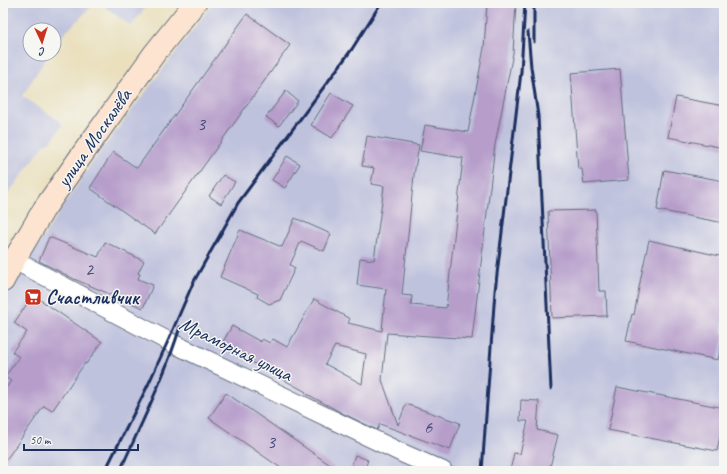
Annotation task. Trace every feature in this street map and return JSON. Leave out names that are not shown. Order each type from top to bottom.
[{"type":"main road","name":"улица Москалёва","points":[[3,281],[44,209],[154,54],[195,3]]},
{"type":"street","name":"Мраморная улица","points":[[14,260],[168,342],[443,471]]},
{"type":"shaded area","points":[[3,3],[95,3],[62,36],[62,22],[22,22],[22,62],[44,62],[22,96],[62,123],[52,140],[45,144],[3,201]]},
{"type":"shaded area","points":[[100,3],[149,3],[131,26]]},
{"type":"shaded area","points":[[213,3],[724,3],[724,471],[3,471],[3,303],[9,289],[91,164]]},
{"type":"building","points":[[487,3],[516,3],[513,53],[495,145],[472,339],[387,333],[382,380],[398,425],[406,404],[460,423],[450,450],[380,424],[377,430],[305,393],[306,392],[221,345],[232,326],[261,342],[262,339],[270,343],[273,339],[287,347],[314,299],[350,319],[348,323],[382,331],[386,289],[357,285],[360,258],[374,260],[384,186],[371,184],[374,168],[362,166],[367,136],[419,145],[414,175],[402,295],[412,296],[411,305],[446,308],[463,158],[420,151],[425,125],[468,132],[484,48]],"holes":[[[335,346],[366,354],[362,384],[325,364]]]},
{"type":"building","points":[[247,14],[290,45],[155,234],[90,188],[113,152],[137,168]]},
{"type":"building","points":[[620,69],[629,180],[584,184],[582,169],[578,169],[571,73]]},
{"type":"building","points":[[286,91],[298,101],[279,126],[266,117]]},
{"type":"building","points":[[331,93],[353,106],[332,138],[311,125]]},
{"type":"building","points":[[676,97],[724,106],[724,148],[668,137]]},
{"type":"building","points":[[287,156],[300,164],[285,188],[272,180]]},
{"type":"building","points":[[664,170],[724,181],[724,223],[657,210]]},
{"type":"building","points":[[223,175],[235,182],[221,204],[209,196]]},
{"type":"building","points":[[596,210],[599,291],[606,291],[607,316],[552,318],[548,211]]},
{"type":"building","points":[[295,218],[331,234],[324,251],[301,241],[290,265],[295,268],[280,300],[269,304],[257,297],[258,294],[220,277],[240,230],[282,247]]},
{"type":"building","points":[[49,237],[98,257],[105,242],[144,261],[138,273],[140,274],[138,279],[153,285],[143,308],[74,279],[39,261]]},
{"type":"building","points":[[649,240],[724,257],[724,318],[721,333],[724,334],[718,360],[626,341],[632,314],[634,315]]},
{"type":"building","points":[[33,295],[102,342],[86,364],[85,363],[52,411],[44,406],[3,464],[3,392],[11,381],[5,377],[19,357],[12,352],[27,332],[14,323]]},
{"type":"building","points":[[617,387],[724,408],[724,416],[717,451],[608,430]]},
{"type":"building","points":[[226,393],[339,471],[285,471],[209,418]]},
{"type":"building","points":[[521,400],[539,401],[537,430],[558,435],[549,471],[510,471],[514,453],[520,454],[528,421],[520,421]]},
{"type":"building","points":[[355,455],[368,460],[364,471],[350,471]]},
{"type":"railway","points":[[105,471],[148,385],[193,283],[238,203],[352,49],[381,3]]},
{"type":"railway","points":[[482,471],[495,291],[521,72],[525,3]]},
{"type":"railway","points":[[534,3],[534,42]]},
{"type":"railway","points":[[528,32],[538,116],[551,389]]},
{"type":"railway","points":[[120,471],[160,382],[180,327]]},
{"type":"place","name":"Счастливчик","points":[[33,297]]}]
